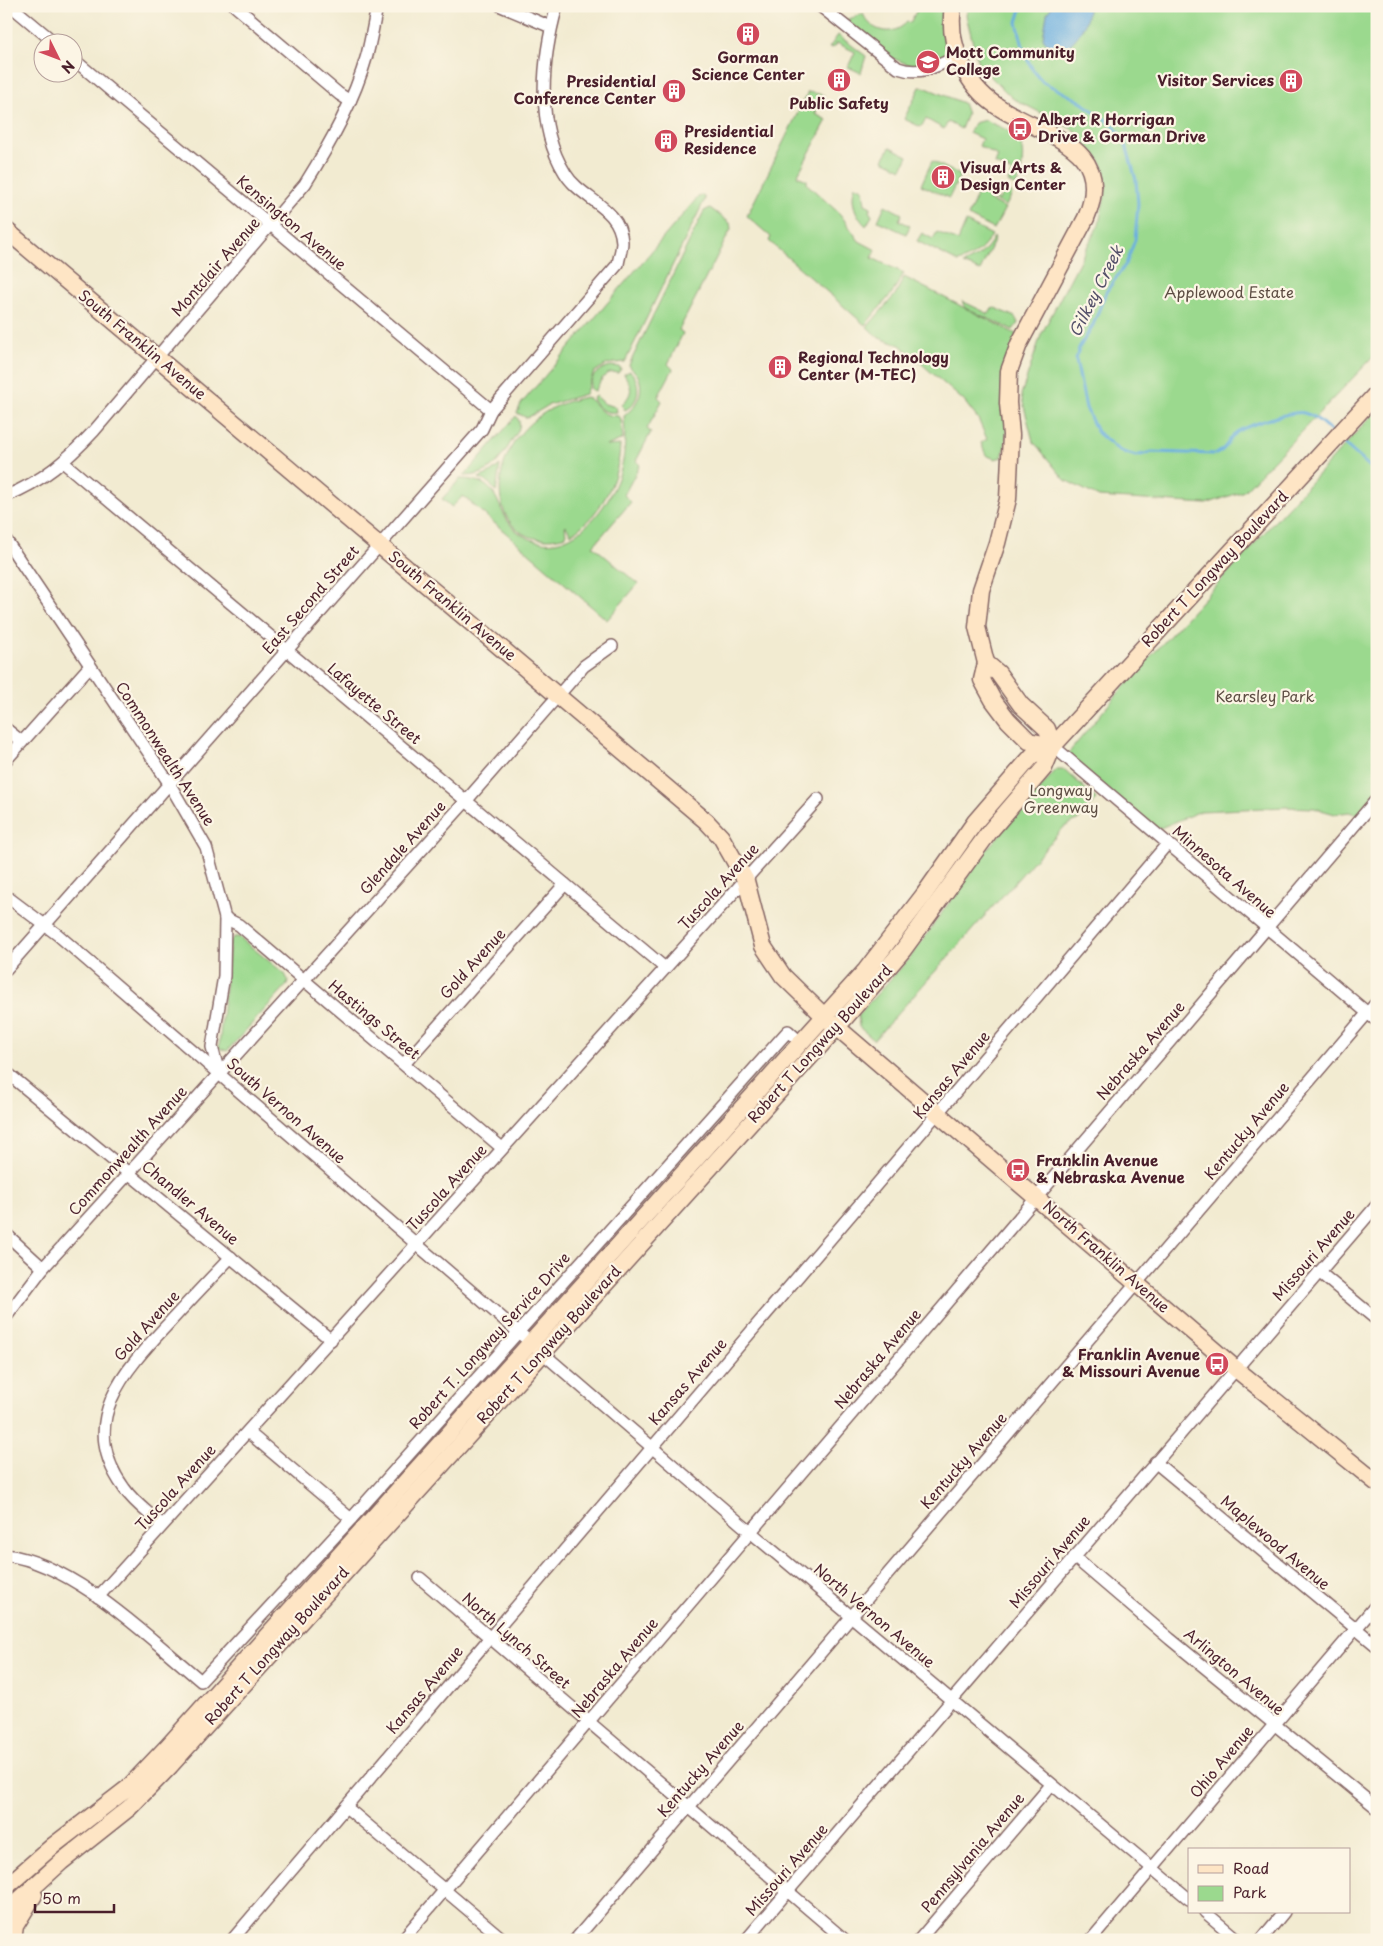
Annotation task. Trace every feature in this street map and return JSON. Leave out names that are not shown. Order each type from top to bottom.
[{"type":"street","points":[[11,6],[42,32]]},
{"type":"street","points":[[235,6],[339,94],[350,101]]},
{"type":"street","name":"Montclair Avenue","points":[[6,496],[26,488],[64,463],[157,358],[305,184],[330,144],[350,101],[367,56],[377,6]]},
{"type":"street","points":[[501,6],[551,27],[557,6]]},
{"type":"street","points":[[820,6],[898,68],[910,71],[923,71],[958,56]]},
{"type":"street","points":[[953,6],[953,42],[971,81],[996,106],[1063,140],[1078,151],[1088,166],[1093,186],[1092,202],[1086,218],[1019,344],[1009,371],[1008,395],[1011,435],[1008,499],[997,543],[981,590],[977,627],[986,663],[982,680],[999,709],[1030,741],[1053,746]]},
{"type":"street","name":"East Second Street","points":[[6,969],[482,429],[491,410],[618,264],[622,242],[617,223],[606,208],[584,194],[566,176],[554,153],[545,101],[544,67],[551,27]]},
{"type":"street","name":"Kensington Avenue","points":[[82,66],[491,410]]},
{"type":"street","name":"South Franklin Avenue","points":[[6,230],[378,545],[559,694],[706,821],[721,837],[746,881],[763,946],[784,976],[832,1021]]},
{"type":"street","name":"Robert T Longway Boulevard","points":[[6,1887],[13,1877],[128,1788],[537,1348],[832,1021],[903,950],[990,831],[1044,768],[1053,746],[1377,393]]},
{"type":"street","name":"Lafayette Street","points":[[64,463],[665,968]]},
{"type":"street","name":"Commonwealth Avenue","points":[[6,540],[169,784],[206,847],[225,918],[224,976],[219,1019],[212,1047],[219,1073],[43,1268],[6,1318]]},
{"type":"street","name":"Glendale Avenue","points":[[219,1073],[466,801],[584,666],[612,646]]},
{"type":"street","points":[[6,760],[90,666]]},
{"type":"street","points":[[6,729],[22,742]]},
{"type":"street","name":"Minnesota Avenue","points":[[1053,746],[1377,1021]]},
{"type":"street","name":"Tuscola Avenue","points":[[98,1597],[818,799]]},
{"type":"street","name":"Nebraska Avenue","points":[[402,1940],[1377,799]]},
{"type":"street","name":"Kansas Avenue","points":[[232,1940],[939,1114],[1168,843]]},
{"type":"street","name":"Gold Avenue","points":[[404,1064],[565,884]]},
{"type":"street","name":"South Vernon Avenue","points":[[6,896],[44,925],[219,1073],[537,1348]]},
{"type":"street","name":"Hastings Street","points":[[225,918],[239,925],[502,1148]]},
{"type":"street","name":"Kentucky Avenue","points":[[574,1940],[1377,1002]]},
{"type":"street","name":"Robert T Longway Boulevard","points":[[6,1912],[61,1862],[129,1808],[190,1742],[537,1348],[801,1043],[832,1021]]},
{"type":"street","name":"North Franklin Avenue","points":[[832,1021],[1236,1369],[1377,1483]]},
{"type":"street","name":"Robert T. Longway Service Drive","points":[[98,1597],[201,1681],[351,1519],[788,1031],[801,1043]]},
{"type":"street","name":"Chandler Avenue","points":[[6,1072],[130,1172],[331,1340]]},
{"type":"street","name":"Missouri Avenue","points":[[746,1940],[1377,1205]]},
{"type":"street","points":[[6,1234],[43,1268]]},
{"type":"street","name":"Gold Avenue","points":[[162,1525],[135,1502],[123,1488],[109,1456],[105,1435],[105,1418],[113,1393],[131,1364],[231,1257]]},
{"type":"street","points":[[1319,1272],[1377,1320]]},
{"type":"street","name":"North Vernon Avenue","points":[[537,1348],[851,1617],[1188,1898]]},
{"type":"street","points":[[248,1432],[351,1519]]},
{"type":"street","name":"Maplewood Avenue","points":[[1155,1462],[1377,1646]]},
{"type":"street","points":[[6,1555],[55,1571],[98,1597]]},
{"type":"street","name":"Arlington Avenue","points":[[1074,1557],[1377,1808]]},
{"type":"street","name":"North Lynch Street","points":[[420,1578],[845,1940]]},
{"type":"street","name":"Ohio Avenue","points":[[1091,1940],[1377,1604]]},
{"type":"street","points":[[172,1742],[181,1745],[190,1742]]},
{"type":"street","name":"Pennsylvania Avenue","points":[[919,1940],[1051,1785]]},
{"type":"street","points":[[346,1807],[504,1940]]},
{"type":"street","points":[[13,1940],[15,1926],[20,1917],[38,1889],[61,1862]]},
{"type":"street","points":[[1207,1914],[1238,1940]]},
{"type":"street","points":[[1261,1940],[1282,1914]]},
{"type":"green space","points":[[919,6],[944,6],[947,50],[944,56],[915,67],[892,58],[846,20],[863,14],[877,29],[883,31],[895,30],[907,22],[910,23]]},
{"type":"green space","name":"Applewood Estate","points":[[969,6],[1377,6],[1377,353],[1244,491],[1206,504],[1099,497],[1065,480],[1033,441],[1021,395],[1041,335],[1099,224],[1107,184],[1102,164],[1074,130],[1012,98],[978,64],[966,15]]},
{"type":"green space","points":[[838,35],[866,56],[861,73],[848,67],[855,52],[837,43],[835,47],[829,48]]},
{"type":"green space","points":[[920,87],[963,103],[967,114],[961,129],[948,122],[944,129],[926,119],[921,127],[904,119]]},
{"type":"green space","points":[[808,92],[824,95],[815,114],[827,120],[797,176],[807,180],[807,184],[840,214],[859,241],[876,250],[872,258],[904,273],[892,293],[865,325],[769,241],[771,237],[747,216]]},
{"type":"green space","points":[[985,120],[1014,134],[1021,145],[1022,159],[1016,186],[1008,182],[1012,172],[995,164],[998,156],[979,146],[982,139],[969,133],[974,123]]},
{"type":"green space","points":[[890,147],[908,156],[902,169],[883,160]]},
{"type":"green space","points":[[932,161],[960,175],[949,198],[921,185]]},
{"type":"green space","points":[[855,186],[863,189],[865,204],[871,207],[869,211],[872,216],[866,226],[854,208]]},
{"type":"green space","points":[[1004,190],[1012,194],[1006,206],[992,199],[993,197],[999,200]]},
{"type":"green space","points":[[979,191],[990,196],[989,200],[1005,208],[994,229],[968,216]]},
{"type":"green space","points":[[703,195],[705,199],[625,362],[607,364],[594,372],[585,394],[549,405],[527,418],[517,413],[521,404],[698,197]]},
{"type":"green space","points":[[885,205],[902,214],[899,220],[910,226],[906,234],[878,221]]},
{"type":"green space","points":[[710,208],[730,223],[731,229],[679,330],[683,333],[668,364],[673,369],[658,397],[662,401],[647,429],[651,432],[636,461],[640,465],[624,495],[631,502],[593,546],[638,584],[607,620],[463,496],[452,507],[442,499],[460,479],[475,481],[486,486],[493,493],[507,520],[515,529],[526,537],[542,542],[558,541],[573,536],[598,513],[616,484],[623,462],[624,416],[639,397],[640,380],[629,365],[704,211]]},
{"type":"green space","points":[[966,222],[992,235],[982,249],[964,260],[958,262],[917,241],[922,233],[933,239],[937,232],[958,241]]},
{"type":"green space","points":[[994,237],[995,239],[980,271],[963,264],[988,247]]},
{"type":"green space","points":[[904,277],[1016,334],[1005,448],[1002,457],[995,459],[986,455],[981,443],[987,439],[978,419],[964,401],[900,345],[879,338],[867,327],[895,295]]},
{"type":"green space","points":[[962,301],[989,314],[993,307],[1015,317],[1018,323],[1013,330],[965,308]]},
{"type":"green space","points":[[611,366],[620,367],[621,369],[618,373],[606,375],[595,391],[590,389],[590,384],[596,373]]},
{"type":"green space","points":[[630,371],[638,386],[638,392],[634,402],[625,410],[622,405],[630,393],[630,387],[624,374]]},
{"type":"green space","points":[[596,396],[605,404],[616,407],[617,412],[605,411],[599,408],[593,398]]},
{"type":"green space","points":[[586,397],[603,412],[612,416],[619,416],[621,419],[623,439],[606,446],[620,445],[619,458],[612,484],[591,517],[571,534],[565,525],[566,536],[536,538],[515,528],[503,509],[500,484],[507,457],[523,431],[549,410]]},
{"type":"green space","name":"Kearsley Park","points":[[1377,410],[1377,799],[1362,816],[1349,812],[1335,814],[1314,808],[1285,807],[1201,811],[1153,831],[1066,756],[1130,679]]},
{"type":"green space","points":[[516,416],[519,421],[518,430],[497,462],[487,471],[480,474],[464,476]]},
{"type":"green space","points":[[500,465],[496,492],[489,483],[479,478],[490,473]]},
{"type":"green space","name":"Longway Greenway","points":[[1056,770],[1065,770],[1096,799],[1079,819],[1064,827],[874,1040],[859,1027],[858,1015],[909,959],[988,848]]},
{"type":"green space","points":[[234,937],[239,937],[285,974],[288,980],[287,985],[227,1051],[219,1048],[230,941]]},
{"type":"water","points":[[1052,6],[1088,6],[1086,20],[1080,33],[1070,44],[1058,52],[1052,50],[1043,38],[1047,14]]},
{"type":"waterway","name":"Gilkey Creek","points":[[1022,6],[1017,22],[1025,55],[1033,70],[1043,82],[1078,100],[1113,125],[1125,141],[1136,180],[1138,204],[1135,240],[1126,264],[1106,292],[1093,325],[1079,348],[1076,360],[1086,408],[1097,432],[1120,451],[1136,456],[1152,452],[1216,454],[1223,450],[1234,435],[1242,429],[1270,419],[1298,413],[1312,416],[1333,433]]},
{"type":"waterway","name":"Gilkey Creek","points":[[1341,441],[1377,473]]},
{"type":"place","name":"Gorman Science Center","points":[[748,34]]},
{"type":"place","name":"Mott Community College","points":[[928,62]]},
{"type":"place","name":"Public Safety","points":[[839,80]]},
{"type":"place","name":"Visitor Services","points":[[1291,81]]},
{"type":"place","name":"Presidential Conference Center","points":[[674,91]]},
{"type":"place","name":"Albert R Horrigan Drive & Gorman Drive","points":[[1020,129]]},
{"type":"place","name":"Presidential Residence","points":[[666,141]]},
{"type":"place","name":"Visual Arts & Design Center","points":[[943,177]]},
{"type":"place","name":"Regional Technology Center (M-TEC)","points":[[780,367]]},
{"type":"place","name":"Franklin Avenue & Nebraska Avenue","points":[[1018,1170]]},
{"type":"place","name":"Franklin Avenue & Missouri Avenue","points":[[1217,1364]]}]
